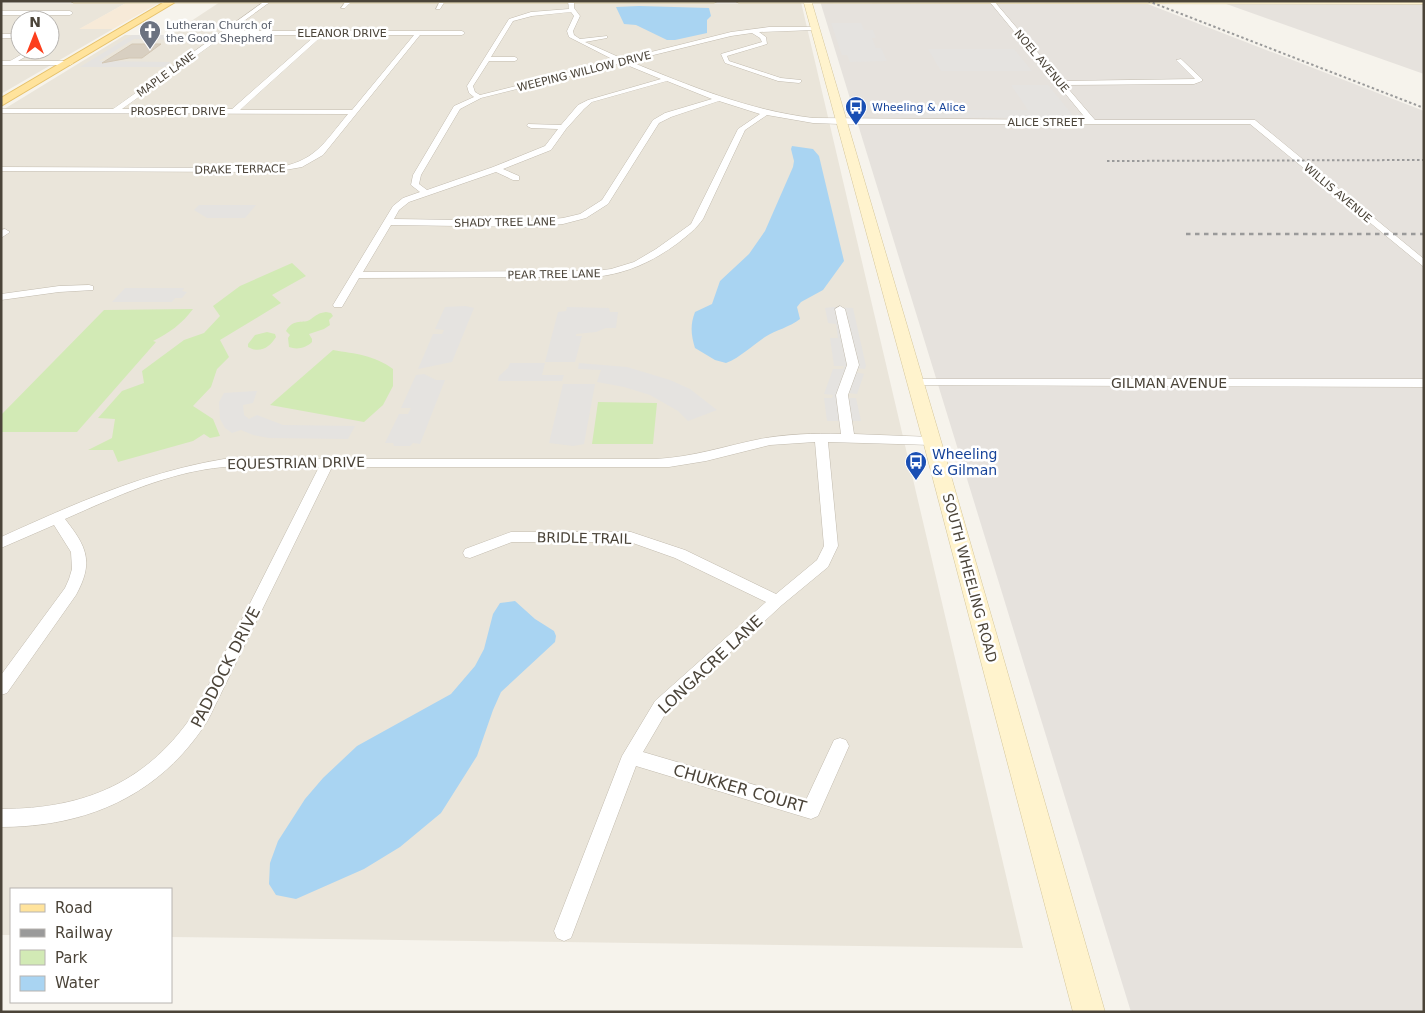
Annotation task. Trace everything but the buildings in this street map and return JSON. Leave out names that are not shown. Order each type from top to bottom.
[{"type":"main road","points":[[74,1],[350,1],[441,3],[452,1],[714,1]]},
{"type":"main road","points":[[1,103],[173,1]]},
{"type":"main road","points":[[739,1],[1424,2]]},
{"type":"main road","name":"SOUTH WHEELING ROAD","points":[[807,1],[932,441],[1089,1012]]},
{"type":"street","points":[[343,7],[350,1]]},
{"type":"street","points":[[571,1],[572,10],[577,16],[570,31],[571,36],[579,41],[605,37]]},
{"type":"street","name":"MAPLE LANE","points":[[115,111],[266,2]]},
{"type":"street","name":"NOEL AVENUE","points":[[991,2],[1093,122]]},
{"type":"street","points":[[479,97],[469,89],[512,20],[531,14],[572,10]]},
{"type":"street","points":[[60,14],[70,14],[60,19]]},
{"type":"street","name":"WEEPING WILLOW DRIVE","points":[[425,192],[415,185],[417,175],[457,108],[479,97],[731,34],[814,28]]},
{"type":"street","points":[[753,31],[763,37],[766,43],[723,55],[727,62],[780,80],[799,81]]},
{"type":"street","name":"ELEANOR DRIVE","points":[[223,33],[462,33]]},
{"type":"street","points":[[233,112],[321,33]]},
{"type":"street","name":"DRAKE TERRACE","points":[[1,169],[274,170],[289,168],[315,158],[418,34]]},
{"type":"street","name":"ALICE STREET","points":[[579,41],[622,61],[719,99],[764,114],[813,122],[1252,122]]},
{"type":"street","points":[[487,58],[515,59]]},
{"type":"street","points":[[1,68],[16,60]]},
{"type":"street","points":[[1060,83],[1194,82],[1200,80],[1179,60]]},
{"type":"street","points":[[1,63],[70,63]]},
{"type":"street","points":[[338,305],[400,204],[425,192],[496,169],[548,148],[563,127],[590,101],[668,79]]},
{"type":"street","name":"SHADY TREE LANE","points":[[388,222],[534,224],[563,221],[583,216],[605,202],[656,122],[668,115],[719,99]]},
{"type":"street","name":"PROSPECT DRIVE","points":[[1,111],[355,112]]},
{"type":"street","name":"PEAR TREE LANE","points":[[355,275],[596,274],[629,269],[644,262],[694,226],[742,129],[764,114]]},
{"type":"street","name":"WILLIS AVENUE","points":[[1252,122],[1424,264]]},
{"type":"street","points":[[531,126],[563,127]]},
{"type":"street","points":[[496,169],[516,178]]},
{"type":"street","points":[[1,297],[47,290],[88,288]]},
{"type":"street","points":[[840,309],[853,365],[842,395],[848,438]]},
{"type":"street","name":"GILMAN AVENUE","points":[[915,383],[1424,383]]},
{"type":"street","name":"LONGACRE LANE","points":[[564,931],[631,756],[661,706],[777,601],[823,563],[831,546],[821,438]]},
{"type":"street","name":"EQUESTRIAN DRIVE","points":[[1,543],[133,484],[193,467],[246,462],[607,462],[666,464],[705,458],[746,445],[779,440],[848,438],[932,441]]},
{"type":"street","name":"PADDOCK DRIVE","points":[[1,818],[48,816],[86,807],[112,795],[145,775],[178,747],[193,730],[202,715],[328,462]]},
{"type":"street","points":[[1,688],[71,590],[79,574],[82,559],[79,550],[56,518]]},
{"type":"street","name":"BRIDLE TRAIL","points":[[470,553],[510,537],[631,537],[680,554],[777,601]]},
{"type":"street","name":"CHUKKER COURT","points":[[631,756],[812,810],[840,746]]},
{"type":"shaded area","points":[[820,1],[1140,1],[1424,111],[1424,1012],[1131,1012]]},
{"type":"shaded area","points":[[1218,1],[1424,1],[1424,74]]},
{"type":"shaded area","points":[[220,2],[801,2],[1023,948],[172,937],[172,888],[10,888],[10,935],[1,935],[1,111],[125,35],[170,35]]},
{"type":"shaded area","points":[[1,3],[126,3],[80,29],[113,29],[60,60],[60,10],[10,10],[10,60],[60,60],[1,94]]},
{"type":"shaded area","points":[[126,3],[157,4],[113,29],[79,29]]},
{"type":"shaded area","points":[[831,23],[861,23],[864,30],[873,30],[876,38],[872,38],[876,48],[881,48],[887,61],[850,62],[847,55],[842,55]]},
{"type":"shaded area","points":[[132,35],[211,35],[205,40],[134,39],[99,61],[171,62],[164,67],[80,67]]},
{"type":"shaded area","points":[[928,49],[1014,49],[1032,71],[941,71]]},
{"type":"shaded area","points":[[1011,85],[1048,85],[1075,118],[884,117],[882,114],[888,112],[887,110],[1028,110]]},
{"type":"shaded area","points":[[199,205],[256,205],[245,218],[207,218],[194,210]]},
{"type":"shaded area","points":[[125,288],[184,288],[182,291],[187,292],[182,298],[175,298],[172,302],[112,302]]},
{"type":"shaded area","points":[[465,306],[474,308],[452,362],[418,369],[433,334],[442,334],[444,330],[435,329],[445,307]]},
{"type":"shaded area","points":[[567,307],[609,308],[610,312],[618,312],[616,328],[576,334],[576,336],[582,336],[575,362],[545,362],[558,312],[566,311]]},
{"type":"shaded area","points":[[825,308],[853,308],[866,366],[865,369],[855,368],[855,372],[864,374],[857,394],[848,393],[848,398],[856,398],[861,421],[827,421],[824,398],[832,398],[833,395],[824,394],[833,369],[843,369],[844,366],[834,366],[830,338],[838,338],[836,324],[828,323]]},
{"type":"shaded area","points":[[510,363],[545,363],[542,375],[564,375],[562,381],[498,381],[499,376],[508,368]]},
{"type":"shaded area","points":[[579,363],[627,367],[670,380],[690,389],[717,410],[688,421],[678,411],[650,395],[624,387],[597,382],[601,370],[578,369]]},
{"type":"shaded area","points":[[424,374],[436,380],[445,380],[420,444],[413,443],[410,446],[394,446],[393,443],[385,443],[399,414],[408,414],[411,408],[401,408],[416,375]]},
{"type":"shaded area","points":[[563,384],[595,384],[584,444],[573,446],[549,443]]},
{"type":"shaded area","points":[[257,391],[253,403],[243,405],[244,415],[249,419],[257,415],[283,425],[355,426],[348,439],[269,438],[253,435],[241,430],[232,433],[225,428],[220,419],[219,402],[224,393]]},
{"type":"green space","points":[[292,263],[306,276],[272,295],[281,303],[220,340],[229,357],[217,369],[211,387],[193,406],[213,419],[220,436],[210,438],[204,434],[193,441],[118,462],[113,450],[88,450],[112,438],[115,419],[98,418],[122,391],[144,383],[142,371],[184,340],[204,333],[220,316],[213,306],[240,286]]},
{"type":"green space","points":[[193,309],[175,328],[153,341],[156,342],[77,432],[1,432],[1,415],[104,310]]},
{"type":"green space","points":[[326,312],[331,313],[333,316],[329,320],[330,325],[309,334],[312,342],[307,346],[289,347],[288,338],[290,335],[286,331],[292,324],[308,321]]},
{"type":"green space","points":[[267,332],[275,334],[276,337],[271,344],[261,350],[248,347],[248,344],[255,335]]},
{"type":"green space","points":[[333,350],[372,358],[393,369],[393,386],[383,405],[364,422],[270,405]]},
{"type":"green space","points":[[598,402],[657,403],[653,444],[592,444]]},
{"type":"water","points":[[616,7],[709,8],[711,16],[707,20],[707,33],[667,40],[636,25],[624,24]]},
{"type":"water","points":[[792,146],[813,149],[819,156],[844,261],[823,290],[801,302],[797,307],[800,319],[765,337],[731,361],[726,363],[715,360],[695,348],[692,321],[695,312],[712,304],[720,281],[749,254],[765,231],[793,167]]},
{"type":"water","points":[[515,601],[535,619],[554,631],[556,636],[555,642],[501,692],[477,756],[441,813],[400,847],[364,869],[296,899],[276,895],[269,884],[270,863],[278,841],[305,799],[323,778],[357,746],[451,694],[475,666],[484,649],[493,614],[500,603]]},
{"type":"railway","points":[[1148,1],[1424,108]]},
{"type":"railway","points":[[1107,161],[1424,160]]},
{"type":"railway","points":[[1186,234],[1424,234]]},
{"type":"place","name":"Lutheran Church of the Good Shepherd","points":[[150,50]]},
{"type":"place","name":"Wheeling & Alice","points":[[856,126]]},
{"type":"place","name":"Wheeling & Gilman","points":[[916,481]]}]
